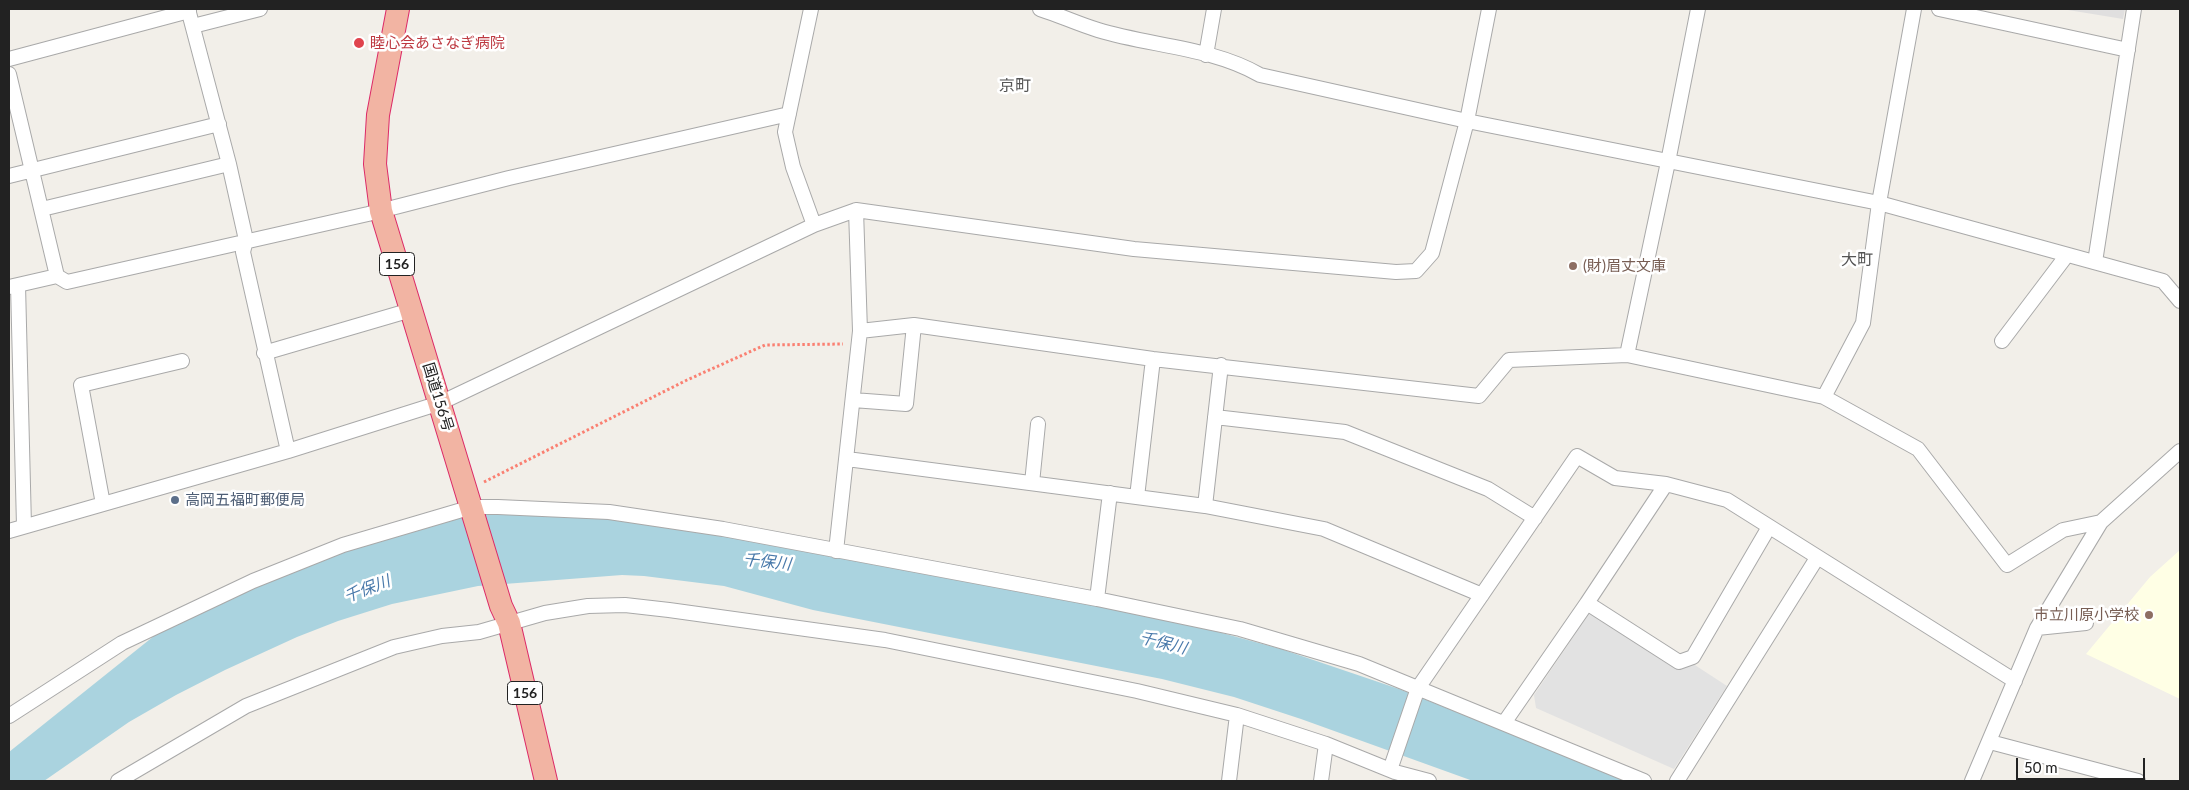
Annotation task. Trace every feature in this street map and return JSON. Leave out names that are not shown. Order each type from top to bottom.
[{"type":"highway","name":"国道156号","points":[[398,9],[378,115],[375,164],[381,211],[505,615],[546,781]]},
{"type":"street","points":[[193,26],[260,9]]},
{"type":"street","points":[[811,9],[785,132],[793,167],[814,225]]},
{"type":"street","points":[[1040,9],[1098,30],[1206,55],[1244,66],[1260,75],[1467,121],[1879,203],[2163,281],[2180,301]]},
{"type":"street","points":[[1206,55],[1214,9]]},
{"type":"street","points":[[9,531],[288,451],[440,403],[814,225],[856,210],[1134,249],[1396,272],[1416,272],[1432,253],[1467,121],[1488,9]]},
{"type":"street","points":[[1628,355],[1698,9]]},
{"type":"street","points":[[1824,397],[1863,324],[1879,203],[1914,9]]},
{"type":"street","points":[[1939,9],[2128,50]]},
{"type":"street","points":[[2095,262],[2134,9]]},
{"type":"street","points":[[9,60],[188,10],[229,164],[246,240],[243,252],[264,353],[288,451]]},
{"type":"street","points":[[9,74],[57,276]]},
{"type":"street","points":[[24,526],[13,286],[57,276],[67,282],[381,211],[509,178],[789,114]]},
{"type":"street","points":[[9,176],[219,124]]},
{"type":"street","points":[[42,209],[229,164]]},
{"type":"street","points":[[836,551],[860,337],[856,210]]},
{"type":"street","points":[[2002,341],[2067,255]]},
{"type":"street","points":[[264,353],[411,310]]},
{"type":"street","points":[[860,337],[914,325],[1153,359],[1221,365],[1479,396],[1509,360],[1628,355],[1824,397],[1918,449],[2007,564],[2063,530],[2101,522]]},
{"type":"street","points":[[853,400],[906,404],[914,325]]},
{"type":"street","points":[[1137,497],[1153,359]]},
{"type":"street","points":[[103,504],[80,385],[182,361]]},
{"type":"street","points":[[1205,506],[1221,365]]},
{"type":"street","points":[[1216,417],[1345,432],[1488,489],[1535,518]]},
{"type":"street","points":[[1032,483],[1038,424]]},
{"type":"street","points":[[1972,781],[2038,628],[2101,522],[2180,451]]},
{"type":"street","points":[[1392,764],[1417,691],[1577,456],[1614,478],[1666,484],[1726,500],[2015,680]]},
{"type":"street","points":[[847,459],[1205,506],[1324,529],[1482,595]]},
{"type":"street","points":[[1504,723],[1666,484]]},
{"type":"street","points":[[1097,599],[1110,493]]},
{"type":"street","points":[[9,716],[122,644],[253,581],[343,546],[471,504],[609,512],[723,529],[1097,599],[1240,629],[1359,664],[1417,691],[1504,723],[1644,781]]},
{"type":"street","points":[[1587,603],[1680,662],[1693,658],[1769,527]]},
{"type":"street","points":[[1677,781],[1817,558]]},
{"type":"street","points":[[118,781],[246,706],[394,648],[442,636],[479,632],[505,615],[544,613],[588,606],[625,605],[885,640],[1137,691],[1237,716],[1392,764],[1429,781]]},
{"type":"street","points":[[2038,628],[2086,623]]},
{"type":"street","points":[[1229,781],[1237,716]]},
{"type":"street","points":[[1990,742],[2138,781]]},
{"type":"street","points":[[1321,781],[1326,744]]},
{"type":"path","points":[[471,504],[687,380],[765,345],[860,337]]},
{"type":"shaded area","points":[[2062,9],[2125,9],[2123,19]]},
{"type":"shaded area","name":"市立川原小学校","points":[[2180,550],[2180,699],[2086,654],[2150,577]]},
{"type":"shaded area","points":[[1606,607],[1727,686],[1674,769],[1536,708],[1534,695],[1592,609]]},
{"type":"water","name":"千保川","points":[[468,511],[613,517],[709,531],[1200,627],[1281,649],[1399,689],[1628,781],[1473,781],[1234,697],[1162,679],[813,610],[724,586],[622,575],[478,586],[392,604],[338,621],[297,637],[176,695],[129,722],[44,781],[9,781],[9,752],[159,632],[210,607],[348,547]]},
{"type":"place","name":"睦心会あさなぎ病院","points":[[359,43]]},
{"type":"place","name":"(財)眉丈文庫","points":[[1573,266]]},
{"type":"place","name":"高岡五福町郵便局","points":[[175,500]]},
{"type":"place","name":"市立川原小学校","points":[[2149,615]]},
{"type":"district","name":"京町","points":[[1015,86]]},
{"type":"district","name":"大町","points":[[1857,260]]}]
